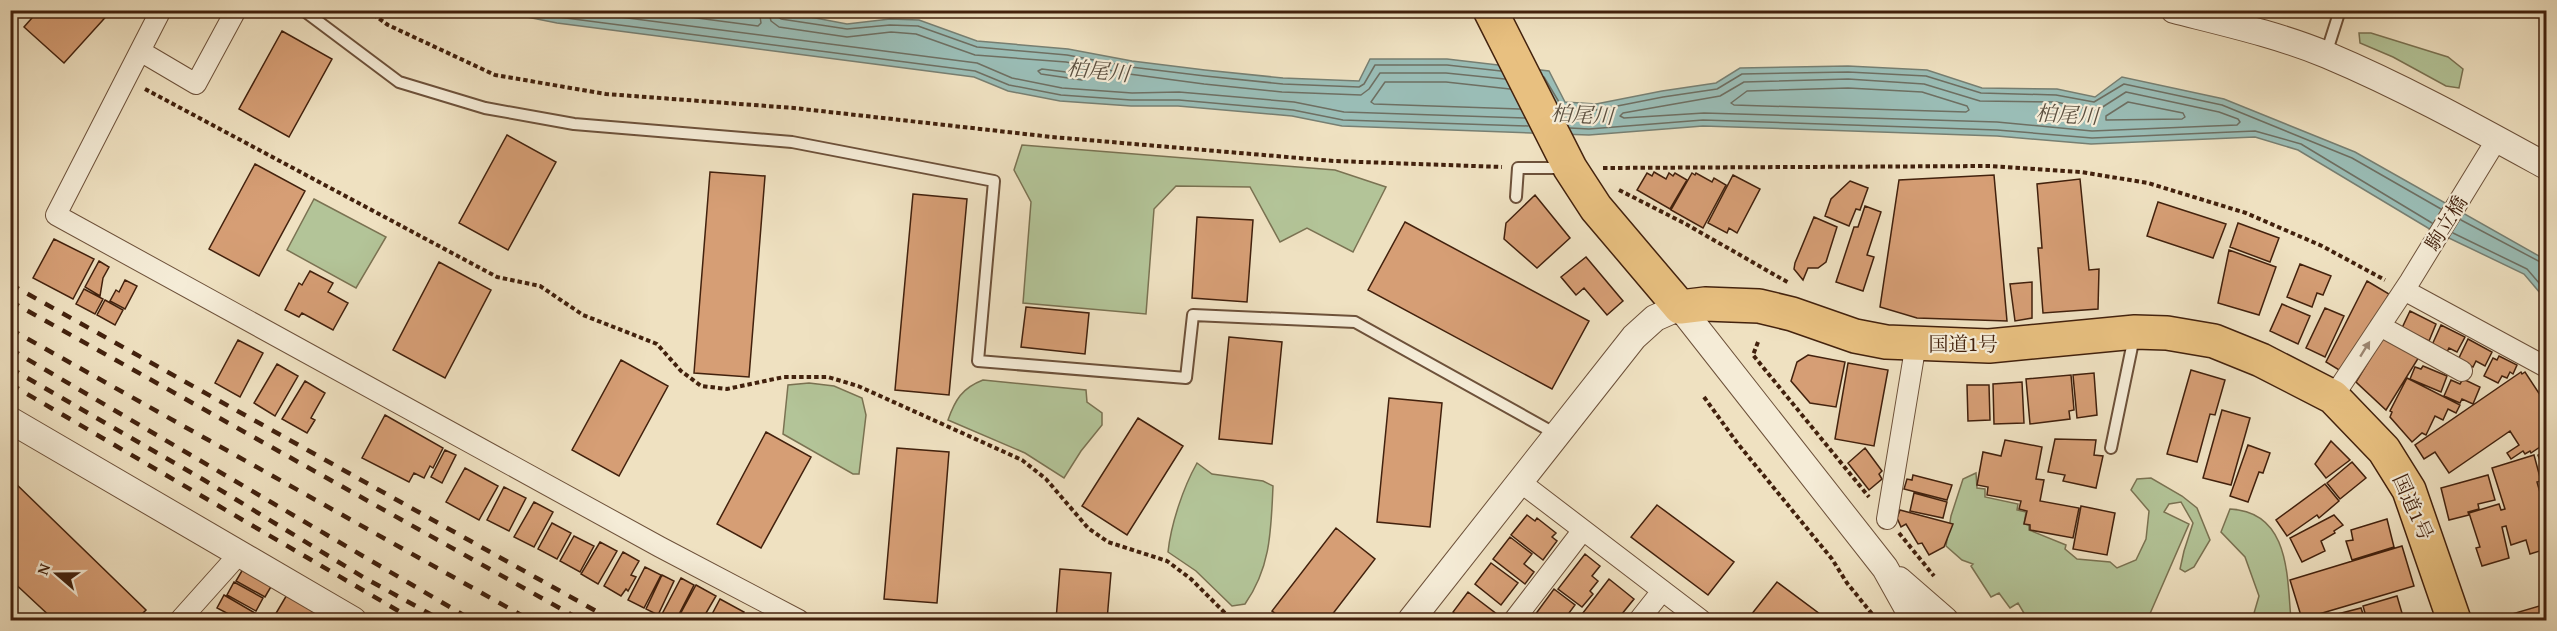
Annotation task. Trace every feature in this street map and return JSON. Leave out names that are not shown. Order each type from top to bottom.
[{"type":"highway","points":[[1490,10],[1576,160],[1596,208],[1680,307]]},
{"type":"highway","name":"国道1号","points":[[1680,307],[1705,304],[1759,306],[1792,314],[1855,336],[1886,342],[1989,346],[2135,332],[2167,333],[2214,341],[2261,360],[2333,398],[2384,450],[2409,490],[2454,621]]},
{"type":"street","points":[[161,10],[56,215],[799,621]]},
{"type":"street","points":[[140,51],[196,84],[236,10]]},
{"type":"street","points":[[2174,10],[2240,27],[2325,54],[2402,89],[2547,166]]},
{"type":"street","name":"駒立橋","points":[[2333,398],[2407,285],[2497,139]]},
{"type":"street","points":[[2407,285],[2547,367]]},
{"type":"street","points":[[1411,621],[1634,337],[1655,318],[1680,307],[1885,568],[1914,621]]},
{"type":"street","points":[[2380,326],[2462,371]]},
{"type":"street","points":[[1887,519],[1916,343]]},
{"type":"street","points":[[10,420],[353,621]]},
{"type":"street","points":[[1519,481],[1701,621]]},
{"type":"street","points":[[1514,621],[1583,530]]},
{"type":"street","points":[[180,621],[240,553]]},
{"type":"street","points":[[1885,568],[1945,621]]},
{"type":"street","points":[[1639,621],[1662,591]]},
{"type":"lane","points":[[303,10],[399,82],[485,108],[574,124],[792,142],[994,182],[978,361],[1186,378],[1193,315],[1355,322],[1556,434]]},
{"type":"lane","points":[[2325,54],[2340,10]]},
{"type":"lane","points":[[1516,197],[1518,168],[1576,160]]},
{"type":"lane","points":[[2111,448],[2135,332]]},
{"type":"path","points":[[367,10],[388,25],[495,75],[606,94],[795,108],[1052,137],[1335,160],[1518,168]]},
{"type":"path","points":[[126,79],[496,277],[540,286],[583,315],[657,344],[681,371],[701,386],[727,389],[784,377],[828,377],[858,386],[1022,460],[1046,479],[1088,528],[1108,542],[1167,561],[1191,579],[1228,616],[1238,621]]},
{"type":"path","points":[[1576,160],[1990,166],[2081,172],[2148,183],[2246,213],[2407,285]]},
{"type":"path","points":[[1618,189],[1684,223],[1793,285]]},
{"type":"path","points":[[1758,342],[1753,355],[1940,583]]},
{"type":"path","points":[[1704,397],[1737,444],[1832,559],[1847,583],[1877,621]]},
{"type":"green space","points":[[2498,11],[2546,11],[2546,18],[2516,16]]},
{"type":"green space","points":[[2359,33],[2371,33],[2448,57],[2463,69],[2459,88],[2446,86],[2393,57],[2360,43]]},
{"type":"green space","points":[[1022,145],[1335,170],[1386,187],[1353,252],[1307,228],[1280,242],[1250,187],[1176,186],[1154,209],[1146,314],[1023,303],[1031,202],[1014,170]]},
{"type":"green space","points":[[314,199],[386,237],[356,288],[287,250]]},
{"type":"green space","points":[[983,380],[1086,390],[1087,402],[1102,413],[1102,425],[1081,451],[1064,478],[1025,453],[948,420],[960,396]]},
{"type":"green space","points":[[809,383],[834,386],[862,398],[866,415],[859,474],[853,474],[783,434],[788,385]]},
{"type":"green space","points":[[1197,463],[1212,474],[1263,481],[1273,486],[1270,533],[1265,562],[1254,590],[1245,604],[1232,606],[1196,571],[1168,552],[1178,506]]},
{"type":"green space","points":[[1976,473],[1977,488],[1985,489],[1985,497],[2018,504],[2017,510],[2026,512],[2024,524],[2029,525],[2029,530],[2066,545],[2065,549],[2077,559],[2110,562],[2117,568],[2136,560],[2146,539],[2149,511],[2131,490],[2137,479],[2151,478],[2182,496],[2197,508],[2210,540],[2194,567],[2185,572],[2180,569],[2193,523],[2181,502],[2169,504],[2164,512],[2189,524],[2149,616],[2150,620],[2028,620],[2018,603],[2010,608],[1999,593],[1991,597],[1971,566],[1973,564],[1962,560],[1946,546],[1951,516],[1963,479]]},
{"type":"green space","points":[[2230,509],[2250,513],[2264,521],[2275,534],[2286,566],[2291,620],[2252,620],[2259,596],[2245,557],[2221,532]]},
{"type":"water","name":"柏尾川","points":[[689,10],[702,13],[769,12],[847,24],[890,19],[919,20],[977,41],[1068,49],[1132,61],[1283,78],[1359,81],[1370,59],[1447,59],[1549,71],[1565,102],[1596,104],[1716,83],[1740,68],[1848,66],[1927,70],[1982,88],[2057,89],[2095,97],[2122,77],[2224,99],[2355,152],[2546,260],[2546,300],[2524,274],[2428,228],[2298,150],[2255,137],[2091,144],[1997,136],[1703,126],[1589,135],[1342,126],[1292,116],[1178,106],[1131,106],[1060,101],[1008,91],[974,77],[557,23],[497,11]]},
{"type":"building","points":[[39,10],[112,10],[64,63],[24,27]]},
{"type":"building","points":[[282,31],[332,59],[289,137],[239,109]]},
{"type":"building","points":[[507,135],[556,162],[508,250],[459,223]]},
{"type":"building","points":[[255,164],[305,191],[259,276],[209,249]]},
{"type":"building","points":[[710,172],[765,176],[749,377],[694,373]]},
{"type":"building","points":[[1654,172],[1666,179],[1669,173],[1673,176],[1675,173],[1687,180],[1670,209],[1637,190],[1647,173],[1652,176]]},
{"type":"building","points":[[1692,173],[1712,182],[1714,178],[1726,185],[1703,228],[1671,210]]},
{"type":"building","points":[[1733,175],[1760,189],[1737,233],[1729,228],[1727,233],[1708,223]]},
{"type":"building","points":[[1994,175],[2007,321],[1917,318],[1880,307],[1899,180]]},
{"type":"building","points":[[2080,179],[2089,270],[2099,269],[2098,309],[2043,313],[2038,248],[2042,248],[2037,184]]},
{"type":"building","points":[[1850,181],[1868,188],[1860,210],[1856,209],[1849,226],[1825,216],[1831,199]]},
{"type":"building","points":[[913,194],[967,199],[949,395],[895,390]]},
{"type":"building","points":[[1535,195],[1570,238],[1537,268],[1504,239],[1506,223]]},
{"type":"building","points":[[2158,202],[2226,224],[2213,258],[2147,236]]},
{"type":"building","points":[[1865,206],[1881,212],[1867,255],[1874,257],[1863,291],[1836,282],[1854,227],[1858,227]]},
{"type":"building","points":[[1197,217],[1253,220],[1247,302],[1192,298]]},
{"type":"building","points":[[1814,217],[1837,227],[1826,262],[1818,268],[1808,268],[1803,280],[1794,269],[1795,263]]},
{"type":"building","points":[[1405,222],[1589,321],[1552,389],[1368,290]]},
{"type":"building","points":[[2238,223],[2279,238],[2270,262],[2230,247]]},
{"type":"building","points":[[54,239],[94,259],[73,299],[33,278]]},
{"type":"building","points":[[2229,250],[2276,267],[2259,315],[2218,303]]},
{"type":"building","points":[[1586,257],[1623,301],[1607,315],[1584,288],[1576,295],[1561,277]]},
{"type":"building","points":[[99,261],[109,267],[103,278],[100,296],[85,287]]},
{"type":"building","points":[[439,262],[491,290],[445,378],[393,350]]},
{"type":"building","points":[[2300,264],[2331,276],[2323,295],[2317,293],[2312,307],[2287,297]]},
{"type":"building","points":[[310,271],[333,283],[328,292],[348,303],[333,330],[302,313],[299,317],[285,310],[299,283],[302,285]]},
{"type":"building","points":[[125,280],[137,286],[125,309],[110,301],[116,290],[119,292]]},
{"type":"building","points":[[2367,281],[2389,294],[2344,373],[2326,362]]},
{"type":"building","points":[[2032,282],[2032,318],[2015,321],[2010,284]]},
{"type":"building","points":[[84,289],[103,299],[95,314],[76,304]]},
{"type":"building","points":[[105,300],[123,310],[115,325],[97,315]]},
{"type":"building","points":[[2282,304],[2310,316],[2298,344],[2270,331]]},
{"type":"building","points":[[1026,307],[1089,313],[1085,354],[1021,347]]},
{"type":"building","points":[[2325,308],[2344,316],[2325,357],[2306,348]]},
{"type":"building","points":[[2410,311],[2436,324],[2429,341],[2402,328]]},
{"type":"building","points":[[2441,325],[2465,337],[2457,352],[2449,348],[2446,354],[2432,345]]},
{"type":"building","points":[[2384,336],[2419,357],[2386,410],[2356,382]]},
{"type":"building","points":[[1229,337],[1282,342],[1272,444],[1219,439]]},
{"type":"building","points":[[2468,339],[2492,352],[2485,366],[2476,361],[2473,367],[2458,360]]},
{"type":"building","points":[[238,340],[263,353],[240,397],[215,383]]},
{"type":"building","points":[[1808,355],[1845,362],[1836,407],[1810,403],[1791,381],[1797,362]]},
{"type":"building","points":[[2499,356],[2517,365],[2513,374],[2510,372],[2507,378],[2502,376],[2498,383],[2484,376],[2493,358],[2497,360]]},
{"type":"building","points":[[621,360],[668,386],[619,476],[572,450]]},
{"type":"building","points":[[1848,363],[1888,370],[1874,446],[1835,439]]},
{"type":"building","points":[[277,364],[298,376],[275,416],[254,403]]},
{"type":"building","points":[[2423,366],[2447,376],[2441,392],[2410,379],[2415,367],[2421,369]]},
{"type":"building","points":[[2191,370],[2225,380],[2215,415],[2210,414],[2197,462],[2167,454]]},
{"type":"building","points":[[2521,372],[2522,374],[2525,372],[2546,404],[2546,443],[2531,453],[2530,451],[2525,454],[2523,451],[2511,459],[2507,453],[2519,445],[2510,431],[2449,473],[2435,452],[2424,459],[2415,445]]},
{"type":"building","points":[[2094,373],[2097,415],[2077,418],[2073,375]]},
{"type":"building","points":[[2071,375],[2074,410],[2069,411],[2070,419],[2030,424],[2026,379]]},
{"type":"building","points":[[2407,378],[2460,405],[2456,413],[2448,409],[2443,420],[2435,416],[2426,435],[2422,433],[2412,442],[2390,417],[2392,412],[2390,411]]},
{"type":"building","points":[[2463,379],[2480,387],[2473,404],[2462,399],[2460,403],[2444,396],[2451,380],[2460,384]]},
{"type":"building","points":[[305,381],[325,393],[311,418],[315,420],[307,433],[282,419]]},
{"type":"building","points":[[2022,382],[2024,423],[1994,424],[1993,384]]},
{"type":"building","points":[[1967,385],[1989,385],[1990,420],[1968,421]]},
{"type":"building","points":[[1389,398],[1442,403],[1430,527],[1377,522]]},
{"type":"building","points":[[2222,410],[2250,418],[2231,485],[2203,478]]},
{"type":"building","points":[[385,415],[443,448],[433,468],[430,466],[424,478],[414,473],[409,482],[362,458]]},
{"type":"building","points":[[1138,418],[1183,446],[1127,535],[1082,506]]},
{"type":"building","points":[[766,432],[811,457],[761,548],[717,524]]},
{"type":"building","points":[[2055,439],[2096,440],[2094,455],[2103,456],[2096,488],[2063,481],[2065,475],[2048,472]]},
{"type":"building","points":[[2005,440],[2042,447],[2036,479],[2044,480],[2040,501],[2079,508],[2073,538],[2030,530],[2030,525],[2024,524],[2027,511],[2019,509],[2021,501],[1987,495],[1988,487],[1977,485],[1983,452],[2001,456]]},
{"type":"building","points":[[2331,441],[2350,460],[2326,478],[2315,464]]},
{"type":"building","points":[[2248,445],[2270,453],[2263,473],[2259,472],[2248,502],[2230,496]]},
{"type":"building","points":[[897,448],[949,452],[937,603],[884,599]]},
{"type":"building","points":[[1865,448],[1882,471],[1879,474],[1882,479],[1869,490],[1848,463]]},
{"type":"building","points":[[445,450],[456,455],[442,483],[431,477]]},
{"type":"building","points":[[2546,451],[2546,477],[2538,455]]},
{"type":"building","points":[[2534,455],[2541,481],[2537,482],[2546,513],[2546,549],[2530,554],[2526,540],[2511,545],[2506,526],[2502,527],[2509,558],[2482,566],[2476,548],[2480,547],[2469,513],[2499,504],[2501,510],[2505,509],[2492,468]]},
{"type":"building","points":[[2352,462],[2366,478],[2340,499],[2327,483]]},
{"type":"building","points":[[465,468],[498,486],[479,520],[446,502]]},
{"type":"building","points":[[1913,475],[1952,485],[1947,500],[1904,489],[1907,479],[1912,480]]},
{"type":"building","points":[[2488,475],[2495,500],[2478,504],[2479,509],[2468,512],[2469,515],[2449,520],[2441,488]]},
{"type":"building","points":[[12,480],[146,610],[136,620],[54,620],[10,579]]},
{"type":"building","points":[[2325,484],[2339,501],[2319,518],[2317,515],[2287,536],[2276,520]]},
{"type":"building","points":[[504,487],[526,498],[509,531],[487,520]]},
{"type":"building","points":[[1914,493],[1947,502],[1943,518],[1910,511]]},
{"type":"building","points":[[534,502],[553,512],[534,547],[514,537]]},
{"type":"building","points":[[1657,505],[1734,562],[1708,595],[1631,537]]},
{"type":"building","points":[[2081,506],[2115,513],[2107,555],[2073,549]]},
{"type":"building","points":[[1900,510],[1953,524],[1944,547],[1929,555],[1922,543],[1918,544],[1906,524],[1901,527],[1897,518]]},
{"type":"building","points":[[1527,515],[1535,521],[1537,518],[1556,533],[1552,537],[1557,541],[1543,560],[1511,535]]},
{"type":"building","points":[[2334,515],[2343,525],[2321,541],[2325,551],[2302,562],[2290,538]]},
{"type":"building","points":[[2387,519],[2394,547],[2352,560],[2346,541],[2353,540],[2351,530]]},
{"type":"building","points":[[552,523],[571,533],[557,559],[538,549]]},
{"type":"building","points":[[1336,528],[1375,559],[1328,620],[1284,620],[1272,611]]},
{"type":"building","points":[[574,536],[594,546],[580,572],[560,561]]},
{"type":"building","points":[[1510,537],[1532,554],[1524,564],[1534,572],[1525,584],[1493,559]]},
{"type":"building","points":[[600,542],[617,551],[598,584],[581,574]]},
{"type":"building","points":[[2402,546],[2414,586],[2302,619],[2290,580]]},
{"type":"building","points":[[623,552],[639,561],[631,575],[636,577],[628,591],[626,589],[621,596],[604,586]]},
{"type":"building","points":[[1585,554],[1600,566],[1592,576],[1598,581],[1590,591],[1593,594],[1582,607],[1558,589]]},
{"type":"building","points":[[1491,563],[1518,583],[1501,605],[1475,584]]},
{"type":"building","points":[[645,567],[661,575],[644,608],[628,600]]},
{"type":"building","points":[[243,569],[272,585],[265,597],[236,581]]},
{"type":"building","points":[[1060,569],[1111,573],[1107,620],[1056,620]]},
{"type":"building","points":[[662,575],[674,581],[658,615],[646,609]]},
{"type":"building","points":[[681,578],[694,585],[676,620],[668,620],[661,616]]},
{"type":"building","points":[[1609,579],[1634,599],[1617,620],[1582,620],[1579,618]]},
{"type":"building","points":[[234,582],[263,598],[256,611],[227,595]]},
{"type":"building","points":[[1777,582],[1828,620],[1747,620]]},
{"type":"building","points":[[696,585],[716,596],[702,620],[677,620]]},
{"type":"building","points":[[1554,589],[1575,605],[1569,613],[1572,615],[1568,620],[1532,619]]},
{"type":"building","points":[[1468,592],[1498,615],[1494,620],[1463,620],[1453,612]]},
{"type":"building","points":[[288,593],[335,620],[272,620]]},
{"type":"building","points":[[224,595],[255,613],[251,620],[240,620],[217,608]]},
{"type":"building","points":[[2397,596],[2404,620],[2367,620],[2363,606]]},
{"type":"building","points":[[720,599],[744,612],[739,620],[710,618]]},
{"type":"building","points":[[2546,604],[2546,620],[2495,620],[2495,619]]},
{"type":"building","points":[[2361,608],[2365,620],[2323,620],[2322,618]]},
{"type":"railway","points":[[10,284],[612,620]]},
{"type":"railway","points":[[10,301],[581,620]]},
{"type":"railway","points":[[10,329],[530,620]]},
{"type":"railway","points":[[10,349],[472,620]]},
{"type":"railway","points":[[10,368],[204,480],[363,577],[441,620]]},
{"type":"railway","points":[[10,384],[414,620]]}]
